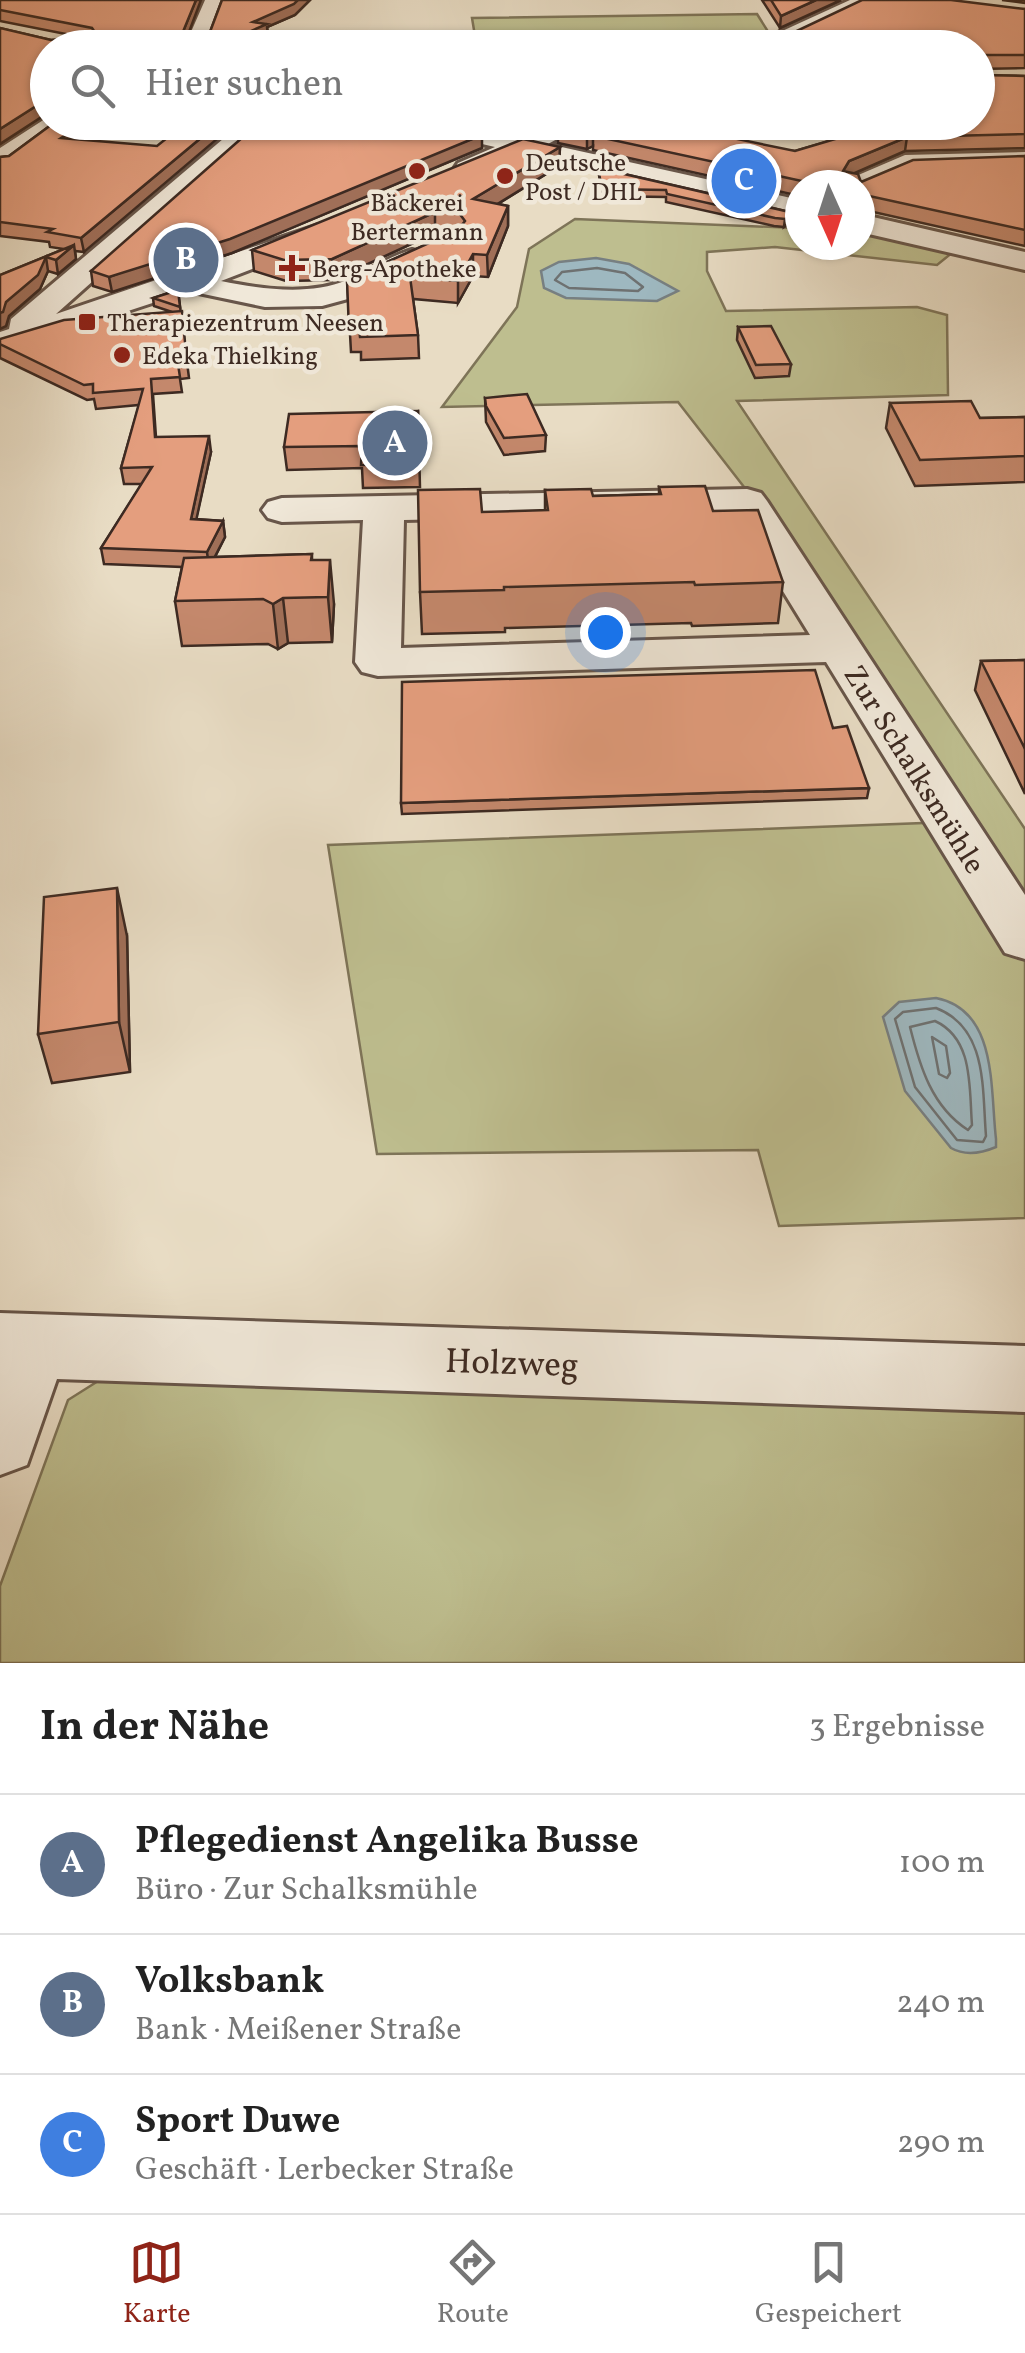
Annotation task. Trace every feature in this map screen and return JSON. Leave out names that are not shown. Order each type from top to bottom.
[{"type":"street","points":[[202,30],[215,0]]},
{"type":"street","points":[[798,30],[867,0]]},
{"type":"street","points":[[0,160],[30,140]]},
{"type":"street","points":[[30,332],[22,326],[237,140]]},
{"type":"street","points":[[495,140],[785,207]]},
{"type":"street","points":[[443,179],[535,140]]},
{"type":"street","points":[[875,177],[904,163],[1025,160]]},
{"type":"street","points":[[0,343],[189,281],[344,222]]},
{"type":"street","points":[[875,226],[1025,261]]},
{"type":"street","points":[[189,281],[241,296],[340,293],[446,242]]},
{"type":"street","name":"Zur Schalksmühle","points":[[282,510],[748,501],[1025,939]]},
{"type":"street","name":"Zur Schalksmühle","points":[[384,507],[378,662],[838,648]]},
{"type":"street","points":[[0,1440],[15,1346]]},
{"type":"street","name":"Holzweg","points":[[15,1346],[1025,1379]]},
{"type":"green space","points":[[757,14],[767,30],[474,30],[472,18]]},
{"type":"green space","points":[[575,219],[785,228],[785,248],[707,252],[707,271],[726,311],[917,307],[947,315],[948,395],[737,401],[1025,829],[1025,1218],[779,1226],[758,1150],[377,1154],[328,845],[950,822],[751,496],[678,402],[442,407],[517,307],[529,249]]},
{"type":"green space","points":[[875,223],[953,252],[937,265],[875,258]]},
{"type":"green space","points":[[1025,1347],[1025,1663],[0,1663],[0,1586],[68,1400],[122,1366]]},
{"type":"water","points":[[596,258],[629,264],[678,291],[657,301],[566,298],[544,288],[541,271],[559,262]]},
{"type":"water","points":[[936,998],[956,1005],[971,1018],[981,1035],[993,1098],[996,1147],[991,1149],[968,1153],[951,1148],[905,1091],[883,1017],[899,1002]]},
{"type":"building","points":[[0,0],[196,0],[184,30],[93,30],[0,10]]},
{"type":"building","points":[[222,0],[298,0],[253,22],[267,24],[253,30],[211,30]]},
{"type":"building","points":[[771,0],[816,0],[781,16]]},
{"type":"building","points":[[862,0],[951,0],[1025,9],[1025,55],[995,55],[995,30],[799,30]]},
{"type":"building","points":[[0,28],[30,35],[30,110],[0,129]]},
{"type":"building","points":[[995,75],[1025,76],[1025,134],[995,135]]},
{"type":"building","points":[[31,140],[157,146],[164,140],[198,140],[81,238],[47,232],[53,229],[0,222],[0,157],[9,156]]},
{"type":"building","points":[[240,140],[470,140],[230,239],[109,277],[91,271]]},
{"type":"building","points":[[521,140],[560,147],[473,199],[508,206],[487,255],[473,254],[458,281],[410,277],[418,335],[360,337],[359,329],[349,330],[347,280],[458,230],[465,221],[459,213],[435,212],[332,259],[284,260],[252,250]]},
{"type":"building","points":[[612,140],[742,140],[795,151],[832,140],[900,140],[849,161],[844,170],[785,170],[785,177]]},
{"type":"building","points":[[1025,156],[1025,230],[875,197],[875,176],[913,160]]},
{"type":"building","points":[[598,168],[785,211],[785,219],[667,194],[666,190],[602,189]]},
{"type":"building","points":[[74,245],[56,260],[46,257],[38,275],[6,302],[0,313],[0,275]]},
{"type":"building","points":[[178,290],[180,307],[153,298]]},
{"type":"building","points":[[182,311],[187,363],[178,364],[180,377],[151,379],[155,437],[209,436],[191,519],[223,521],[207,552],[101,548],[152,467],[121,468],[143,389],[93,393],[93,384],[84,385],[0,344],[0,339],[64,320]]},
{"type":"building","points":[[771,326],[791,364],[756,365],[738,327]]},
{"type":"building","points":[[527,394],[546,435],[504,438],[485,398]]},
{"type":"building","points":[[971,401],[980,418],[1025,417],[1025,456],[920,460],[890,403]]},
{"type":"building","points":[[418,411],[419,464],[361,465],[362,446],[284,447],[289,414]]},
{"type":"building","points":[[705,486],[713,511],[758,510],[783,582],[420,592],[418,490],[480,489],[482,512],[548,510],[545,490],[591,489],[593,496],[661,494],[659,487]]},
{"type":"building","points":[[312,554],[311,560],[330,560],[328,597],[283,598],[273,604],[263,599],[175,601],[184,558]]},
{"type":"building","points":[[1025,660],[1025,749],[981,661]]},
{"type":"building","points":[[815,670],[833,728],[847,726],[869,788],[401,803],[402,682]]},
{"type":"building","points":[[117,888],[119,1022],[38,1034],[44,897]]},
{"type":"place","name":"Bäckerei Bertermann","points":[[417,171]]},
{"type":"place","name":"Deutsche Post / DHL","points":[[505,176]]},
{"type":"place","name":"Sport Duwe","points":[[744,181]]},
{"type":"place","name":"Volksbank","points":[[186,260]]},
{"type":"place","name":"Berg-Apotheke","points":[[292,268]]},
{"type":"place","name":"Therapiezentrum Neesen","points":[[87,322]]},
{"type":"place","name":"Edeka Thielking","points":[[122,355]]},
{"type":"place","name":"Pflegedienst Angelika Busse","points":[[395,443]]}]
